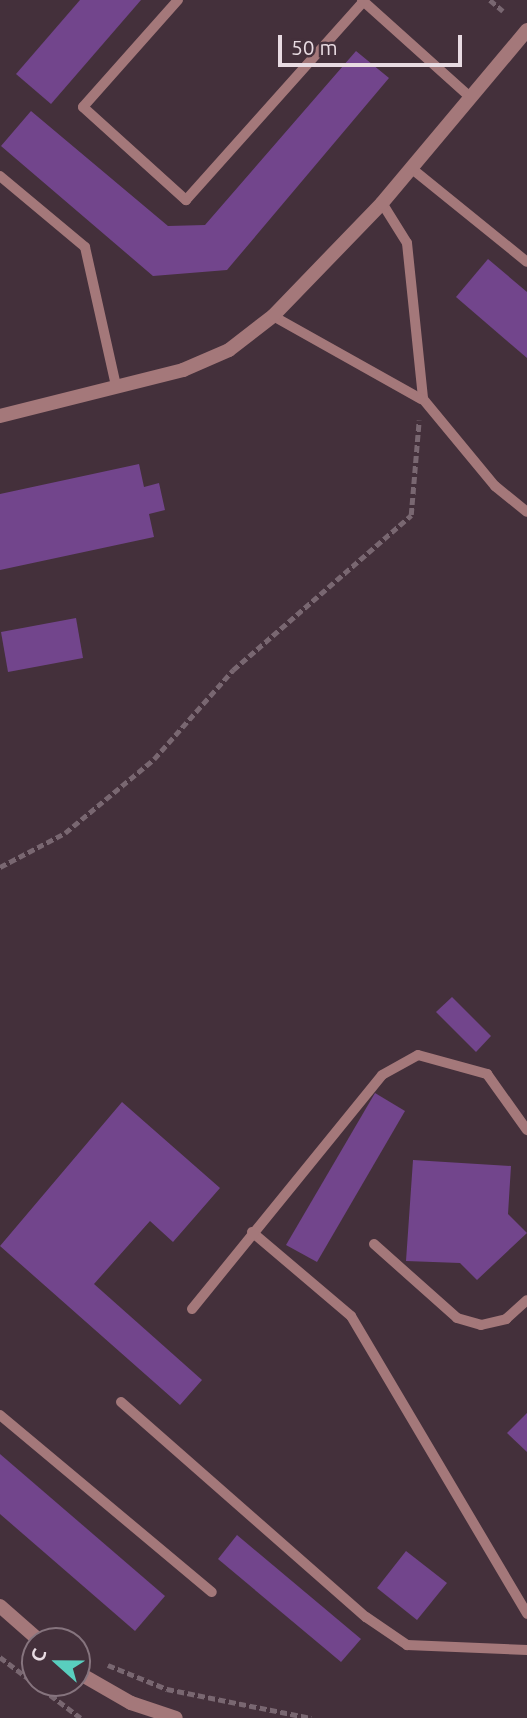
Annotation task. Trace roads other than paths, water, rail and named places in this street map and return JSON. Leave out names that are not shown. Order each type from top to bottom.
[{"type":"street","points":[[0,416],[116,386],[229,350],[272,316],[382,203],[527,30]]},
{"type":"street","points":[[0,1606],[24,1627]]},
{"type":"street","points":[[91,1680],[131,1703],[176,1718]]},
{"type":"lane","points":[[178,0],[83,107],[186,200],[363,1],[469,96]]},
{"type":"lane","points":[[411,168],[527,262]]},
{"type":"lane","points":[[0,176],[85,247],[116,386]]},
{"type":"lane","points":[[382,203],[407,243],[423,399],[495,486],[527,512]]},
{"type":"lane","points":[[272,316],[421,399]]},
{"type":"lane","points":[[192,1309],[252,1231],[382,1075],[418,1055],[487,1074],[527,1130]]},
{"type":"lane","points":[[252,1231],[351,1316],[527,1614]]},
{"type":"lane","points":[[374,1244],[457,1318],[481,1325],[506,1319],[527,1300]]},
{"type":"lane","points":[[121,1402],[366,1617],[407,1645],[527,1650]]},
{"type":"lane","points":[[0,1415],[212,1592]]}]
